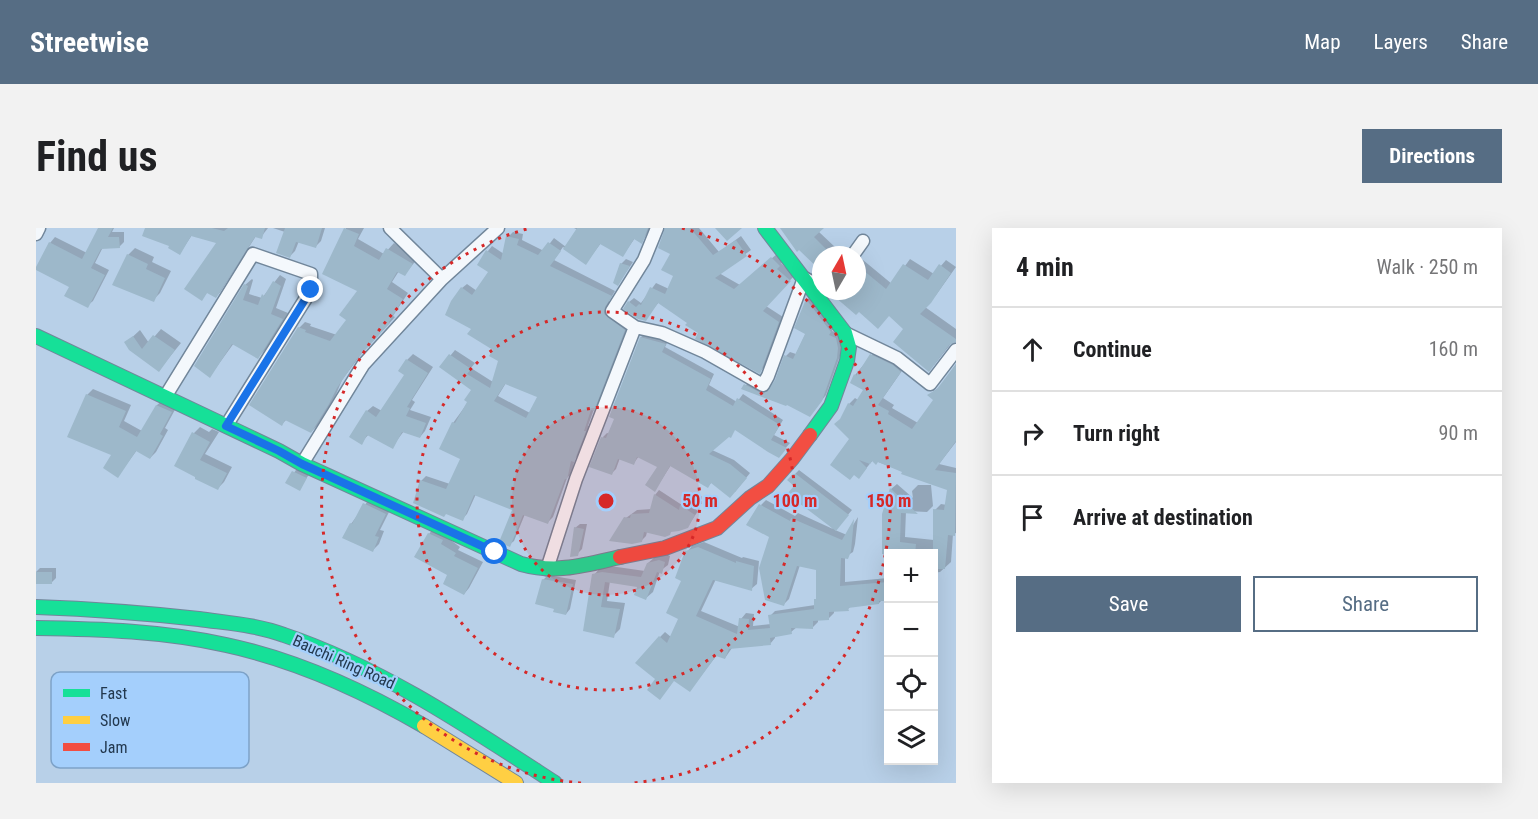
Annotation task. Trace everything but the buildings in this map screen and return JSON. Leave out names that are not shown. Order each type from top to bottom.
[{"type":"street","points":[[36,234],[39,228]]},
{"type":"street","points":[[390,228],[442,279]]},
{"type":"street","points":[[302,464],[363,365],[442,279],[498,228]]},
{"type":"street","points":[[657,228],[644,260],[612,311],[635,327],[662,333],[705,352],[763,385],[804,278]]},
{"type":"street","points":[[36,336],[302,464],[521,564],[561,570],[665,548],[717,528],[750,498],[768,486],[792,459],[831,406],[847,361],[849,347],[844,333],[765,228]]},
{"type":"street","points":[[859,246],[863,241]]},
{"type":"street","points":[[165,397],[253,254],[311,274],[311,290],[226,426]]},
{"type":"street","points":[[804,278],[812,282]]},
{"type":"street","points":[[548,569],[576,479],[635,327]]},
{"type":"street","points":[[844,333],[897,358],[930,384],[956,350]]},
{"type":"street","name":"Bauchi Ring Road","points":[[36,607],[131,611],[231,623],[283,634],[347,660],[447,712],[555,783]]},
{"type":"street","name":"Bauchi Ring Road","points":[[36,628],[95,628],[182,637],[252,651],[315,672],[386,705],[454,743],[516,783]]},
{"type":"traffic: fast","points":[[765,228],[845,333],[849,347],[847,361],[831,406],[810,435]]},
{"type":"traffic: fast","points":[[36,336],[302,464],[521,564],[559,568],[620,557]]},
{"type":"traffic: fast","points":[[36,607],[179,617],[242,625],[274,632],[356,664],[424,700],[555,783]]},
{"type":"traffic: fast","points":[[36,628],[156,634],[203,640],[252,651],[328,678],[377,700],[424,726]]},
{"type":"traffic: slow","points":[[424,726],[516,783]]},
{"type":"traffic: jam","points":[[620,557],[665,548],[717,528],[750,498],[768,486],[810,435]]},
{"type":"route","points":[[311,290],[226,426],[302,464],[495,552]]}]
